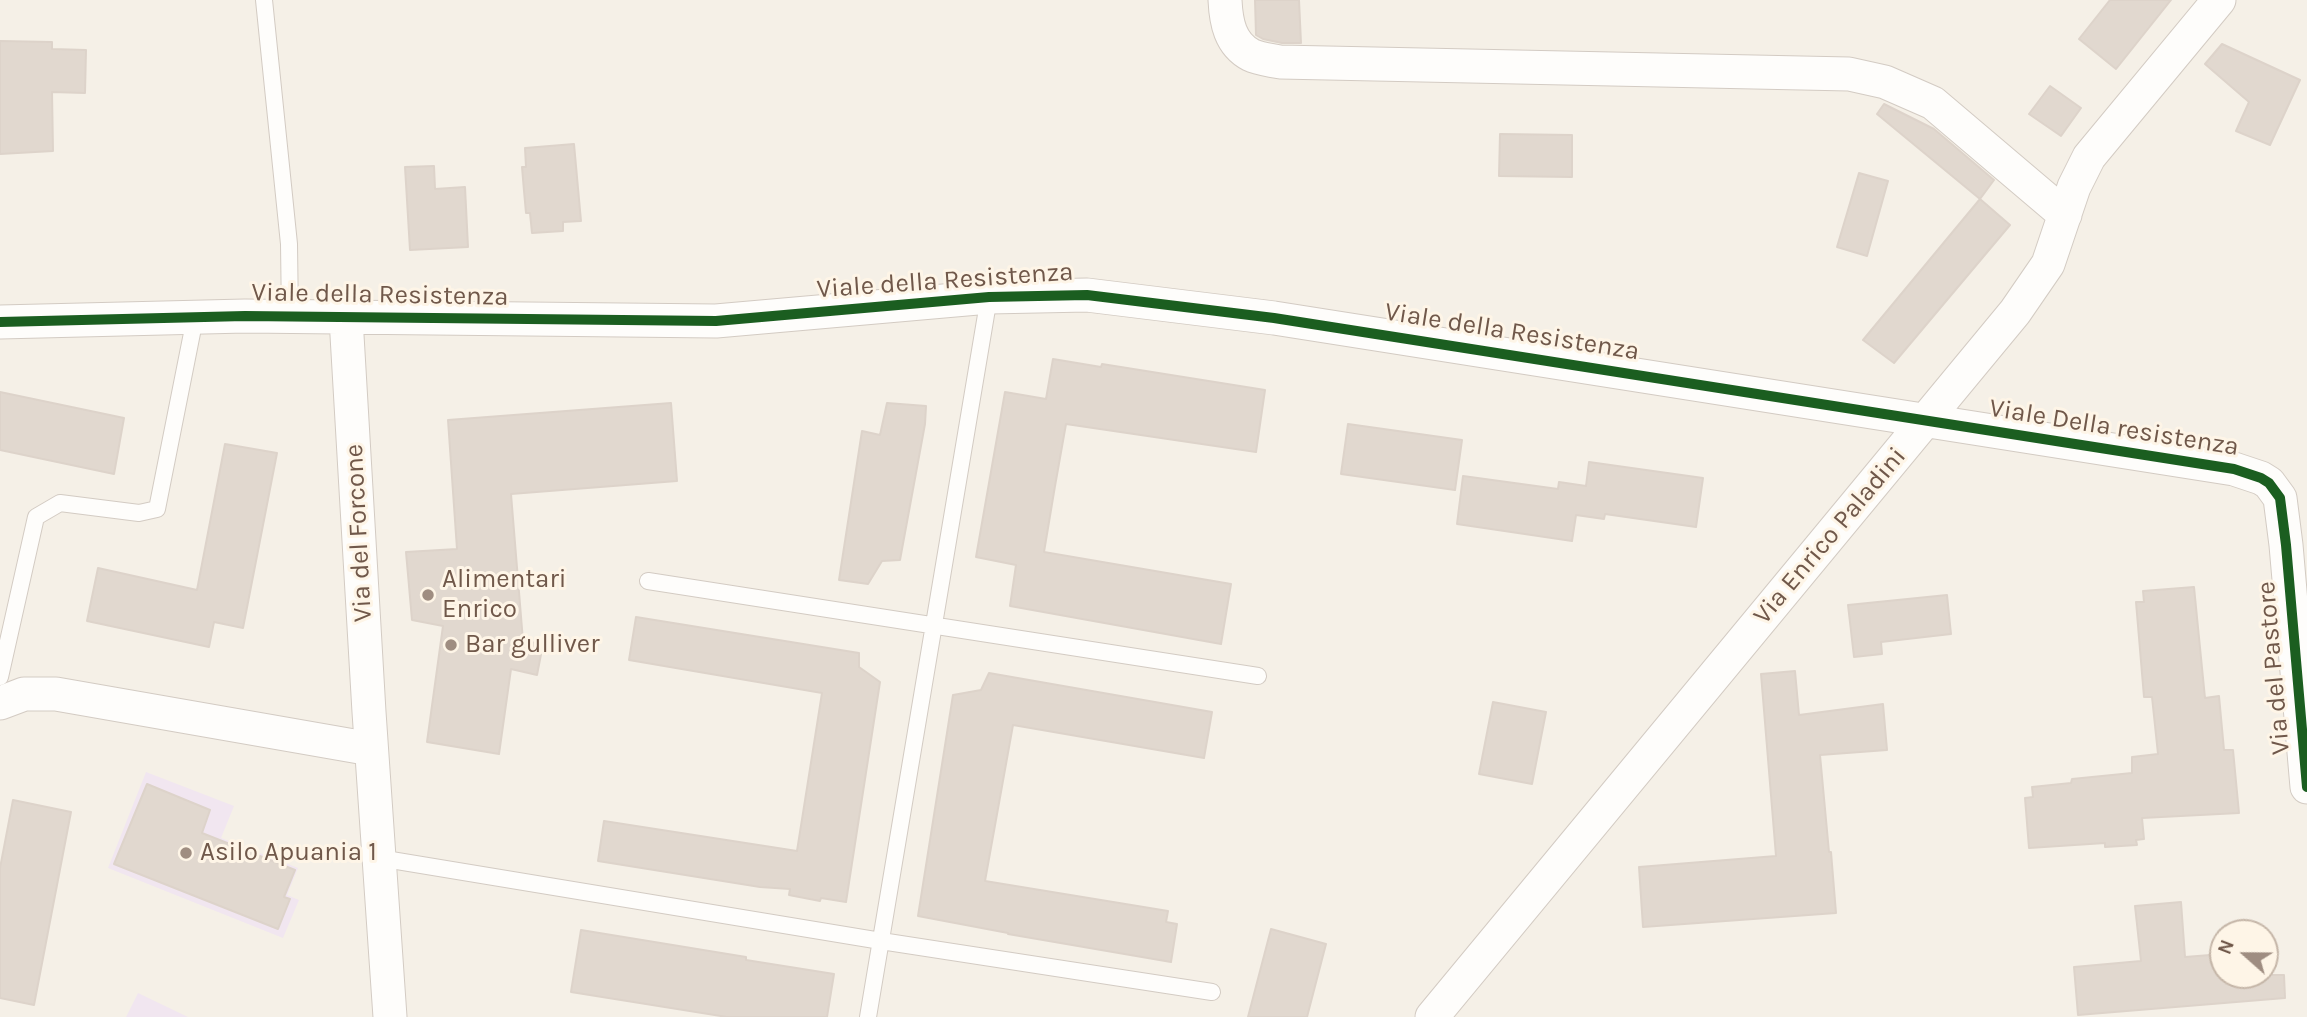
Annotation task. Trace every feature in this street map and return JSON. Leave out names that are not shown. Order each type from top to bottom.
[{"type":"street","points":[[1225,0],[1232,38],[1251,55],[1280,62],[1849,74],[1868,77],[1902,88],[1933,103],[2064,215]]},
{"type":"street","name":"Via Enrico Paladini","points":[[1432,1017],[2041,278],[2078,179],[2089,157],[2219,0]]},
{"type":"street","name":"Viale della Resistenza","points":[[0,322],[245,316],[716,321],[989,296],[1087,295],[1274,318],[1926,420]]},
{"type":"street","name":"Via del Forcone","points":[[346,318],[371,749],[390,1017]]},
{"type":"street","name":"Viale Della resistenza","points":[[1926,420],[2199,462],[2254,475],[2269,483],[2280,498],[2286,545]]},
{"type":"street","name":"Via del Pastore","points":[[2286,545],[2307,787]]},
{"type":"street","points":[[0,703],[24,694],[56,694],[371,749]]},
{"type":"lane","points":[[264,0],[289,244],[290,317]]},
{"type":"lane","points":[[868,1017],[989,296]]},
{"type":"lane","points":[[0,677],[36,517],[60,503],[139,513],[157,509],[195,318]]},
{"type":"lane","points":[[648,581],[1258,676]]},
{"type":"lane","points":[[379,858],[881,941],[1212,992]]},
{"type":"shaded area","name":"Asilo Apuania 1","points":[[146,772],[234,806],[221,838],[298,868],[287,895],[299,900],[283,938],[108,868]]},
{"type":"shaded area","points":[[138,993],[188,1017],[126,1017]]},
{"type":"building","points":[[1255,0],[1299,0],[1301,43],[1282,43],[1256,35]]},
{"type":"building","points":[[2110,0],[2171,0],[2116,69],[2079,39]]},
{"type":"building","points":[[0,41],[52,42],[52,49],[86,50],[85,93],[52,92],[53,151],[0,154]]},
{"type":"building","points":[[2222,44],[2300,80],[2270,145],[2236,131],[2249,102],[2205,64]]},
{"type":"building","points":[[2050,86],[2081,108],[2061,136],[2029,114]]},
{"type":"building","points":[[1884,104],[1934,129],[1994,180],[1980,199],[1877,114]]},
{"type":"building","points":[[1500,134],[1572,135],[1572,177],[1499,176]]},
{"type":"building","points":[[574,144],[581,221],[563,222],[563,231],[532,233],[530,213],[526,213],[522,167],[526,167],[525,148]]},
{"type":"building","points":[[434,166],[435,189],[465,187],[468,247],[410,250],[405,167]]},
{"type":"building","points":[[1859,173],[1888,181],[1867,256],[1837,247]]},
{"type":"building","points":[[1980,199],[2010,225],[1894,363],[1863,340]]},
{"type":"building","points":[[1053,359],[1101,367],[1102,364],[1265,390],[1256,452],[1066,424],[1055,486],[1044,552],[1231,584],[1221,644],[1010,606],[1016,565],[976,557],[1005,392],[1046,399]]},
{"type":"building","points":[[0,392],[124,418],[114,474],[0,450]]},
{"type":"building","points":[[671,403],[677,481],[511,494],[523,641],[543,644],[537,675],[511,669],[499,754],[427,742],[443,626],[412,620],[406,552],[457,549],[448,420]]},
{"type":"building","points":[[887,403],[926,406],[900,560],[882,561],[868,584],[839,580],[862,431],[880,435]]},
{"type":"building","points":[[1348,424],[1462,440],[1455,490],[1341,474]]},
{"type":"building","points":[[225,444],[277,453],[243,628],[214,622],[209,647],[87,621],[98,568],[197,590]]},
{"type":"building","points":[[1589,462],[1703,478],[1696,527],[1605,514],[1604,519],[1576,515],[1572,541],[1457,524],[1463,476],[1558,489],[1559,482],[1586,486]]},
{"type":"building","points":[[2194,587],[2205,698],[2219,696],[2224,750],[2233,750],[2239,813],[2142,818],[2144,839],[2136,840],[2137,845],[2105,847],[2105,843],[2029,848],[2025,798],[2033,797],[2032,787],[2071,783],[2072,779],[2132,773],[2132,757],[2158,754],[2152,697],[2144,697],[2136,602],[2144,602],[2143,591]]},
{"type":"building","points":[[1947,595],[1951,634],[1881,642],[1882,654],[1854,657],[1848,605]]},
{"type":"building","points":[[636,617],[859,653],[859,667],[880,682],[846,902],[821,898],[820,901],[789,895],[790,889],[760,887],[598,861],[604,821],[797,851],[822,693],[629,660]]},
{"type":"building","points":[[1795,671],[1799,715],[1883,704],[1887,750],[1820,755],[1836,913],[1643,927],[1639,867],[1776,856],[1761,674]]},
{"type":"building","points":[[989,673],[1212,712],[1204,758],[1013,725],[985,881],[1168,911],[1166,922],[1177,924],[1171,962],[918,916],[953,695],[981,690]]},
{"type":"building","points":[[1493,702],[1546,712],[1532,784],[1479,774]]},
{"type":"building","name":"Asilo Apuania 1","points":[[147,784],[210,810],[202,833],[295,870],[284,897],[290,899],[278,929],[114,864]]},
{"type":"building","points":[[13,800],[71,812],[34,1005],[0,998],[0,868]]},
{"type":"building","points":[[2181,902],[2185,957],[2209,955],[2209,989],[2279,989],[2279,975],[2284,975],[2285,998],[2078,1015],[2074,967],[2141,961],[2135,906]]},
{"type":"building","points":[[1271,929],[1326,944],[1307,1017],[1248,1017]]},
{"type":"building","points":[[581,930],[834,974],[827,1017],[727,1017],[571,992]]},
{"type":"cycle path","points":[[0,322],[245,316],[716,321],[989,297],[1087,295],[1274,318],[2234,469],[2269,483],[2280,498],[2307,787]]},
{"type":"place","name":"Alimentari Enrico","points":[[428,595]]},
{"type":"place","name":"Bar gulliver","points":[[451,645]]},
{"type":"place","name":"Asilo Apuania 1","points":[[186,853]]}]
